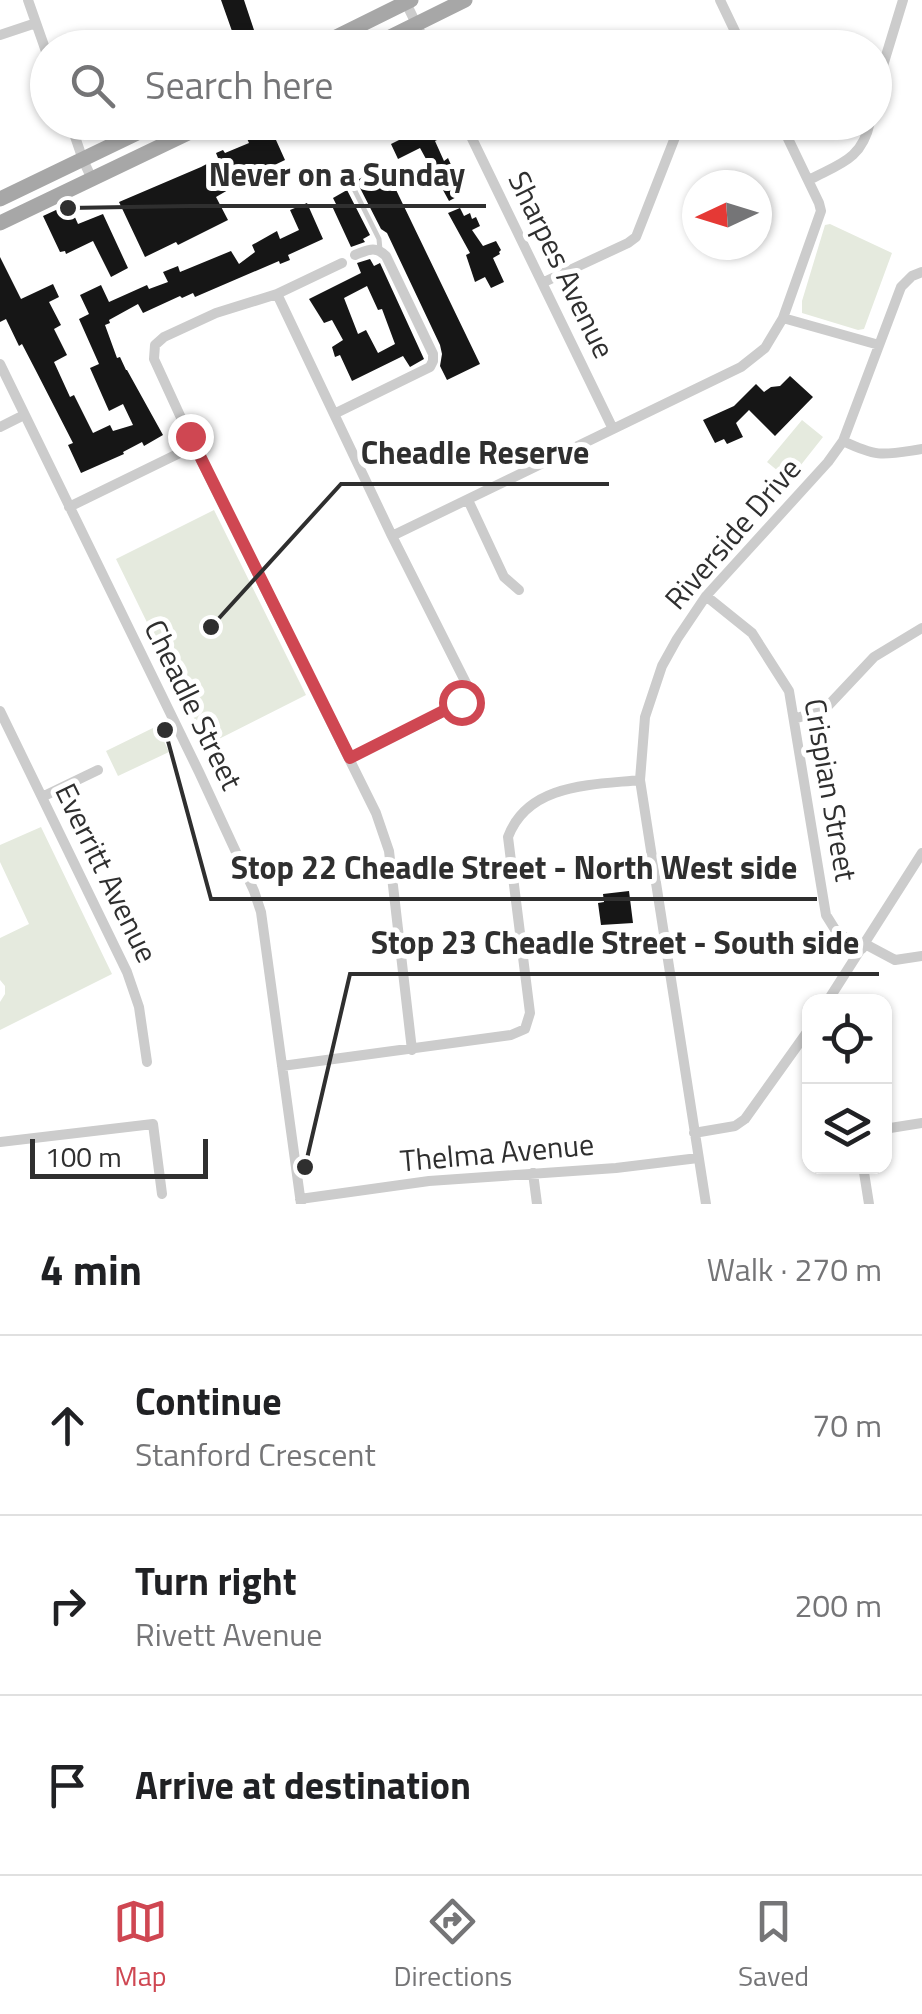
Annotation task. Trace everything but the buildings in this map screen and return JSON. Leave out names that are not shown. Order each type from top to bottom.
[{"type":"main road","points":[[404,30],[465,0]]},
{"type":"main road","points":[[350,30],[409,1]]},
{"type":"main road","points":[[0,198],[123,140]]},
{"type":"main road","points":[[0,223],[173,140]]},
{"type":"street","points":[[28,0],[38,30]]},
{"type":"street","points":[[720,0],[734,30]]},
{"type":"street","points":[[892,34],[902,0]]},
{"type":"street","points":[[409,1],[419,30]]},
{"type":"street","points":[[0,35],[36,23]]},
{"type":"street","points":[[76,140],[92,179]]},
{"type":"street","name":"Sharpes Avenue","points":[[473,140],[613,429]]},
{"type":"street","points":[[542,283],[636,237],[674,140]]},
{"type":"street","points":[[392,536],[741,368],[765,348],[783,318],[819,220],[819,203],[789,140]]},
{"type":"street","points":[[809,180],[853,156],[864,140]]},
{"type":"street","points":[[334,414],[430,367],[433,361],[386,256],[371,248],[356,256]]},
{"type":"street","points":[[342,263],[277,294],[216,313],[164,336],[155,346],[154,359],[376,813],[388,851],[412,1050]]},
{"type":"street","name":"Riverside Drive","points":[[706,1204],[640,780],[645,717],[676,638],[706,596],[828,462],[842,441],[900,287],[922,272]]},
{"type":"street","points":[[277,294],[468,687],[461,702],[350,758]]},
{"type":"street","points":[[783,318],[879,344]]},
{"type":"street","name":"Cheadle Street","points":[[0,364],[254,891],[262,922],[300,1202]]},
{"type":"street","points":[[0,427],[24,415]]},
{"type":"street","points":[[842,441],[882,455],[922,449]]},
{"type":"street","points":[[69,507],[194,446]]},
{"type":"street","points":[[468,500],[504,577],[519,590]]},
{"type":"street","name":"Crispian Street","points":[[706,596],[752,632],[789,691],[826,915],[836,931],[863,946]]},
{"type":"street","points":[[794,719],[825,709],[874,657],[922,628]]},
{"type":"street","name":"Everritt Avenue","points":[[0,711],[127,972],[140,1006],[147,1062]]},
{"type":"street","points":[[42,797],[98,770]]},
{"type":"street","points":[[282,1066],[511,1035],[525,1029],[530,1013],[508,837],[514,820],[552,793],[640,780]]},
{"type":"street","points":[[832,994],[922,853]]},
{"type":"street","points":[[863,946],[895,960],[922,956]]},
{"type":"street","points":[[694,1134],[735,1126],[745,1118],[802,1039]]},
{"type":"street","points":[[892,1128],[922,1123]]},
{"type":"street","points":[[0,1142],[153,1124],[162,1194]]},
{"type":"street","name":"Thelma Avenue","points":[[300,1202],[429,1181],[698,1158]]},
{"type":"street","points":[[533,1173],[536,1204]]},
{"type":"street","points":[[864,1174],[868,1204]]},
{"type":"lane","points":[[353,188],[379,239],[380,250]]},
{"type":"shaded area","points":[[825,225],[892,253],[864,329],[802,313],[802,301]]},
{"type":"shaded area","points":[[802,420],[823,437],[789,480],[767,462]]},
{"type":"shaded area","points":[[214,510],[306,695],[207,745],[116,559]]},
{"type":"shaded area","points":[[157,726],[169,752],[118,776],[106,751]]},
{"type":"shaded area","points":[[41,827],[112,974],[0,1030],[0,1002],[5,986],[0,980],[0,938],[29,924],[0,862],[0,845]]},
{"type":"place","name":"Never on a Sunday","points":[[68,208]]},
{"type":"place","name":"Cheadle Reserve","points":[[211,627]]},
{"type":"place","name":"Stop 22 Cheadle Street - North West side","points":[[165,730]]},
{"type":"place","name":"Stop 23 Cheadle Street - South side","points":[[305,1167]]},
{"type":"route","points":[[190,436],[350,758],[461,702]]}]
